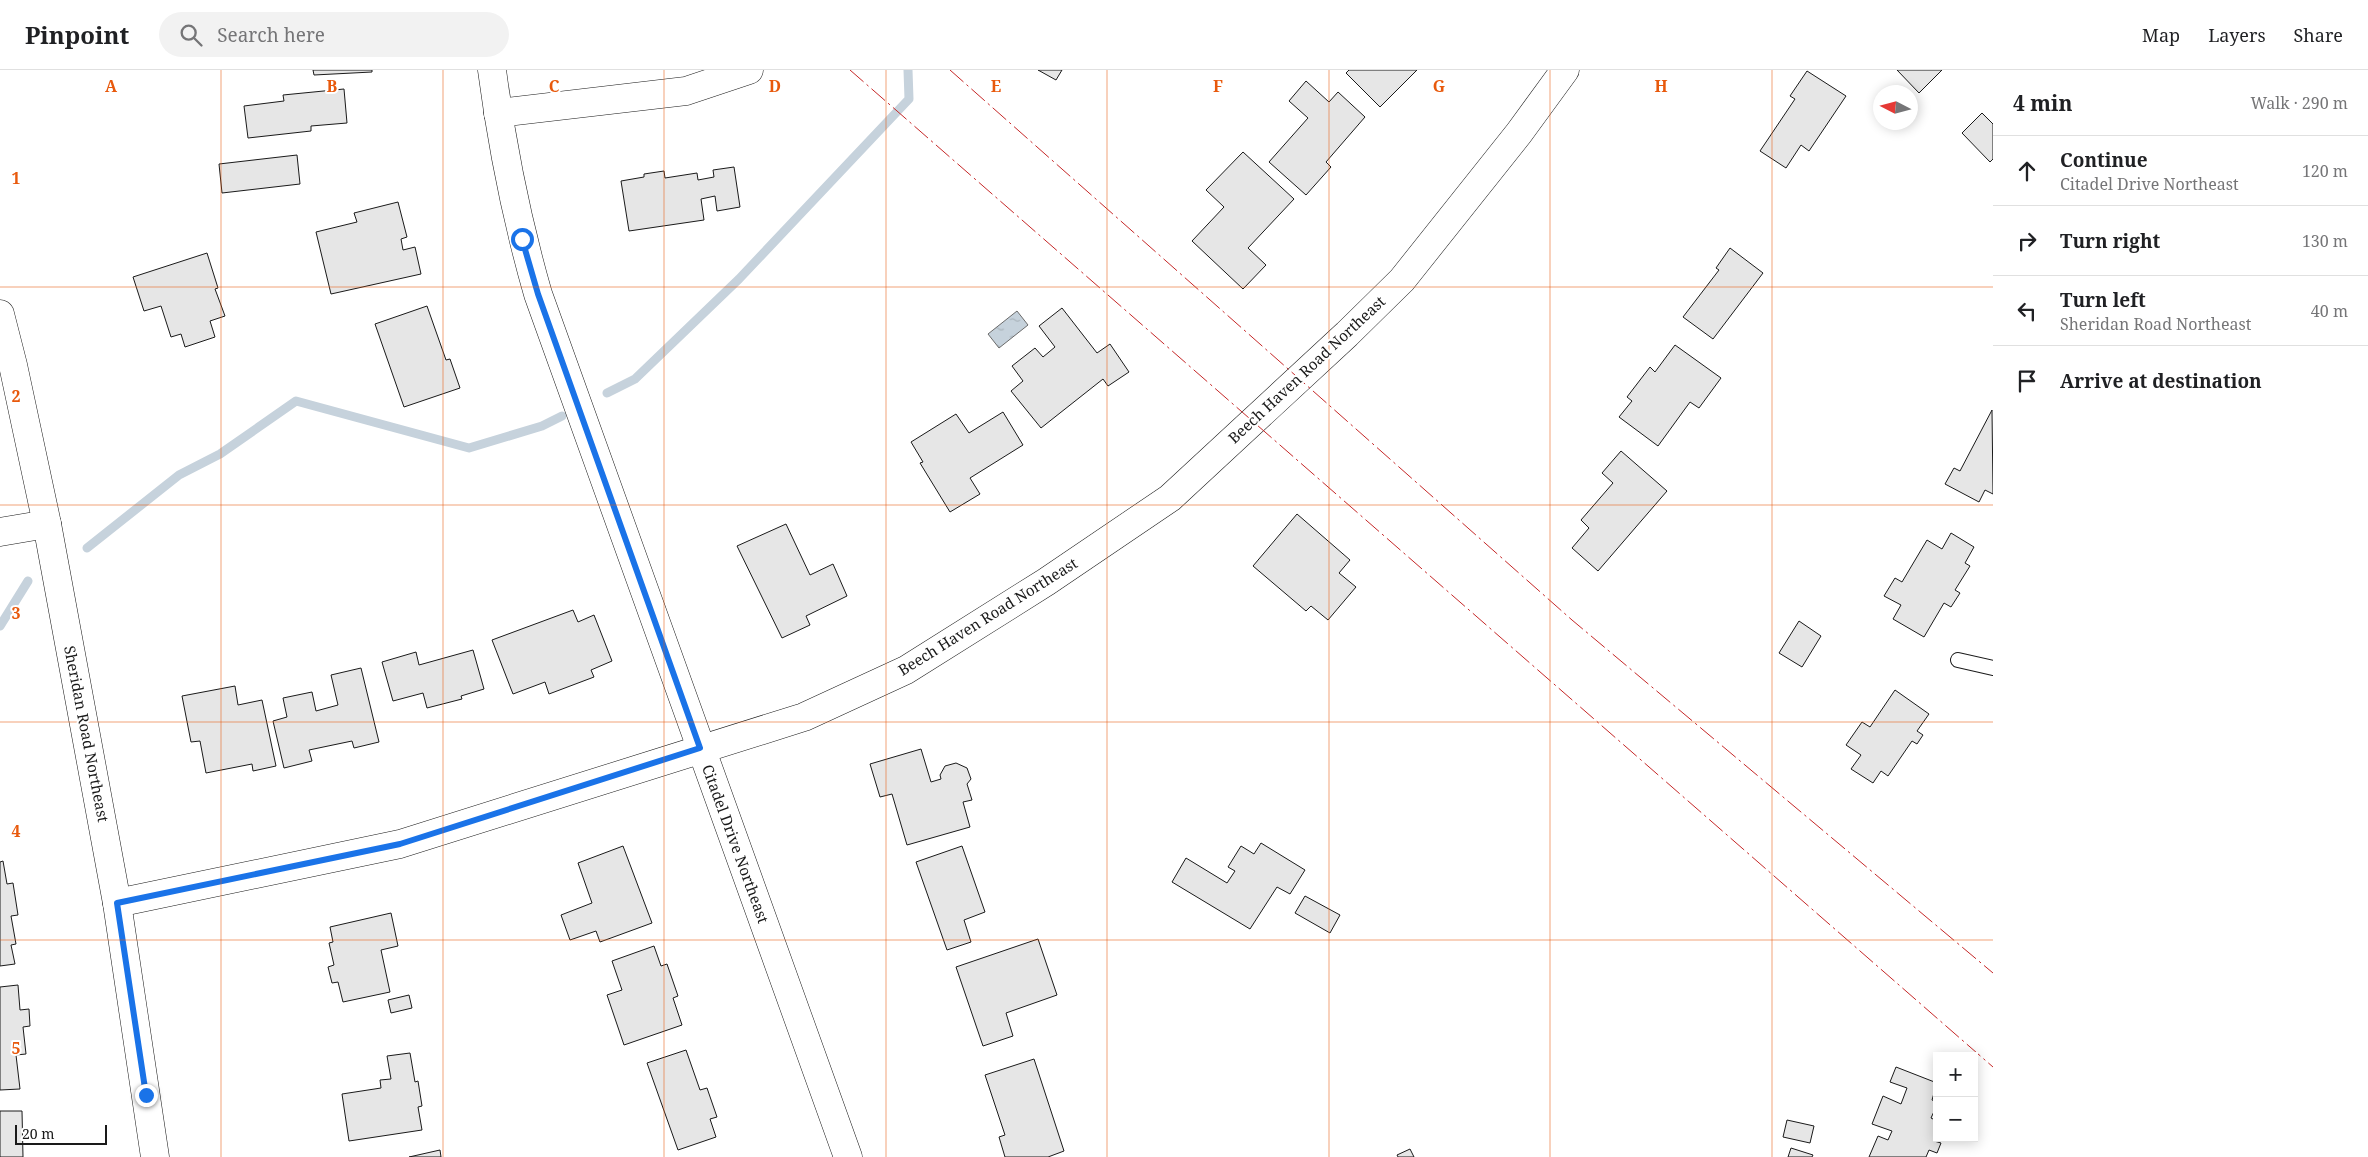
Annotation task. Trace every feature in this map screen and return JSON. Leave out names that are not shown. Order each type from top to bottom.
[{"type":"street","name":"Citadel Drive Northeast","points":[[492,70],[498,113],[522,239],[538,294],[848,1157]]},
{"type":"street","points":[[498,113],[686,91],[749,70]]},
{"type":"street","name":"Beech Haven Road Northeast","points":[[117,903],[400,844],[700,748],[804,717],[906,670],[1046,582],[1170,498],[1347,334],[1402,280],[1519,133],[1565,70]]},
{"type":"street","name":"Sheridan Road Northeast","points":[[0,314],[14,365],[47,524],[117,903],[155,1157]]},
{"type":"street","points":[[0,532],[47,524]]},
{"type":"lane","points":[[1958,660],[1993,668]]},
{"type":"water","points":[[1017,311],[1028,325],[999,348],[988,334]]},
{"type":"building","points":[[313,70],[372,70],[372,72],[314,75]]},
{"type":"building","points":[[1038,70],[1062,70],[1056,80]]},
{"type":"building","points":[[1349,70],[1417,70],[1380,107],[1346,73]]},
{"type":"building","points":[[1897,70],[1942,70],[1919,93],[1918,85],[1911,85]]},
{"type":"building","points":[[1807,71],[1846,96],[1809,151],[1801,145],[1786,168],[1760,151],[1795,99],[1790,96]]},
{"type":"building","points":[[1306,81],[1329,102],[1338,92],[1365,117],[1326,162],[1331,167],[1306,195],[1269,162],[1308,118],[1289,101]]},
{"type":"building","points":[[344,89],[347,123],[311,126],[311,131],[248,138],[244,106],[284,101],[283,95]]},
{"type":"building","points":[[1982,113],[1993,124],[1993,159],[1990,162],[1962,133]]},
{"type":"building","points":[[1243,152],[1294,199],[1248,248],[1266,265],[1243,289],[1192,241],[1224,207],[1206,190]]},
{"type":"building","points":[[297,155],[300,184],[222,193],[219,164]]},
{"type":"building","points":[[734,167],[740,207],[717,211],[715,196],[701,199],[704,220],[629,231],[621,181],[644,177],[644,174],[664,171],[665,178],[697,173],[698,180],[714,177],[713,170]]},
{"type":"building","points":[[398,202],[407,237],[401,239],[403,250],[415,247],[421,274],[331,294],[316,232],[357,222],[354,213]]},
{"type":"building","points":[[1730,248],[1763,273],[1713,339],[1683,317],[1719,270],[1716,268]]},
{"type":"building","points":[[207,253],[218,288],[215,289],[225,316],[210,321],[215,337],[185,347],[181,334],[171,337],[161,306],[144,311],[133,277]]},
{"type":"building","points":[[427,306],[446,360],[450,359],[460,388],[404,407],[375,324]]},
{"type":"building","points":[[1062,308],[1097,353],[1110,344],[1129,372],[1108,386],[1103,379],[1041,428],[1011,391],[1023,381],[1012,366],[1035,348],[1043,357],[1055,347],[1039,326]]},
{"type":"building","points":[[1675,345],[1721,378],[1699,408],[1690,402],[1658,446],[1619,417],[1632,401],[1627,397],[1650,367],[1655,372]]},
{"type":"building","points":[[1992,410],[1993,494],[1985,490],[1979,502],[1945,484],[1954,468],[1960,471]]},
{"type":"building","points":[[1003,412],[1023,445],[970,478],[980,494],[950,512],[920,463],[923,462],[911,442],[956,414],[969,433]]},
{"type":"building","points":[[1621,451],[1667,491],[1598,571],[1572,548],[1589,528],[1581,520],[1613,483],[1602,473]]},
{"type":"building","points":[[1297,514],[1350,560],[1339,573],[1356,587],[1328,620],[1311,606],[1306,611],[1253,566]]},
{"type":"building","points":[[786,524],[810,575],[833,564],[847,596],[806,616],[810,625],[782,638],[737,546]]},
{"type":"building","points":[[1951,533],[1974,547],[1965,563],[1970,566],[1955,590],[1960,593],[1951,607],[1944,603],[1924,637],[1893,619],[1901,605],[1884,596],[1895,578],[1902,582],[1927,540],[1942,549]]},
{"type":"building","points":[[573,610],[578,622],[594,615],[612,661],[591,670],[594,677],[549,694],[545,682],[513,694],[492,640]]},
{"type":"building","points":[[1799,621],[1821,636],[1802,667],[1779,653]]},
{"type":"building","points":[[473,650],[484,689],[461,696],[462,699],[427,708],[423,693],[393,701],[382,662],[416,652],[419,665]]},
{"type":"building","points":[[361,668],[379,742],[354,748],[352,741],[309,750],[312,761],[284,768],[273,721],[287,717],[283,698],[312,692],[316,711],[338,705],[331,675]]},
{"type":"building","points":[[235,686],[238,705],[262,700],[276,766],[253,771],[252,764],[206,773],[200,741],[191,742],[182,696]]},
{"type":"building","points":[[1895,690],[1929,714],[1917,731],[1923,735],[1917,744],[1912,741],[1888,776],[1881,771],[1873,783],[1851,769],[1861,755],[1846,745],[1862,722],[1870,727]]},
{"type":"building","points":[[921,749],[931,782],[941,779],[940,775],[945,766],[956,763],[967,768],[971,779],[967,784],[972,800],[963,802],[970,827],[907,845],[892,794],[880,797],[870,764]]},
{"type":"building","points":[[1261,843],[1305,870],[1290,894],[1277,887],[1250,929],[1172,882],[1186,858],[1227,883],[1235,871],[1228,867],[1241,846],[1254,854]]},
{"type":"building","points":[[623,846],[652,923],[600,942],[596,931],[570,940],[561,915],[592,903],[578,863]]},
{"type":"building","points":[[962,846],[985,912],[964,920],[971,942],[947,950],[916,862]]},
{"type":"building","points":[[3,861],[7,884],[13,883],[18,915],[11,916],[16,944],[11,945],[15,964],[0,966],[0,862]]},
{"type":"building","points":[[1305,896],[1340,915],[1330,933],[1295,913]]},
{"type":"building","points":[[391,913],[398,946],[381,950],[390,992],[343,1002],[338,982],[332,983],[328,967],[334,965],[329,943],[333,942],[330,927]]},
{"type":"building","points":[[1038,939],[1057,995],[1006,1013],[1013,1036],[983,1046],[956,967]]},
{"type":"building","points":[[654,946],[661,966],[667,964],[678,996],[673,998],[682,1025],[624,1045],[607,995],[622,990],[612,961]]},
{"type":"building","points":[[18,985],[20,1010],[29,1009],[30,1026],[23,1027],[26,1054],[16,1055],[20,1089],[0,1090],[0,987]]},
{"type":"building","points":[[409,995],[412,1008],[391,1013],[388,1000]]},
{"type":"building","points":[[686,1050],[700,1090],[707,1088],[717,1117],[710,1119],[716,1137],[678,1150],[647,1063]]},
{"type":"building","points":[[410,1053],[415,1082],[418,1081],[422,1106],[418,1107],[422,1130],[349,1141],[342,1094],[381,1088],[380,1080],[391,1079],[387,1056]]},
{"type":"building","points":[[1034,1059],[1064,1151],[1048,1157],[1005,1157],[999,1137],[1005,1135],[985,1075]]},
{"type":"building","points":[[1896,1067],[1933,1081],[1933,1114],[1931,1118],[1933,1119],[1933,1142],[1941,1143],[1937,1153],[1929,1150],[1926,1157],[1869,1157],[1878,1136],[1888,1140],[1892,1131],[1872,1124],[1883,1096],[1901,1104],[1907,1088],[1890,1082]]},
{"type":"building","points":[[0,1111],[22,1111],[23,1157],[0,1157]]},
{"type":"building","points":[[1787,1120],[1814,1126],[1810,1143],[1783,1137]]},
{"type":"building","points":[[1791,1148],[1813,1155],[1812,1157],[1788,1157]]},
{"type":"building","points":[[1410,1149],[1414,1157],[1398,1157],[1397,1155]]},
{"type":"building","points":[[440,1150],[441,1157],[409,1157]]},
{"type":"waterway","points":[[607,393],[635,379],[739,279],[909,99],[908,70]]},
{"type":"waterway","points":[[87,548],[179,475],[220,454],[296,401],[469,448],[542,426],[562,416]]},
{"type":"waterway","points":[[0,626],[28,581]]},
{"type":"power","points":[[850,70],[1993,1067]]},
{"type":"power","points":[[950,70],[1572,620],[1993,973]]},
{"type":"route","points":[[146,1095],[117,903],[400,844],[700,748],[538,294],[522,239]]}]
